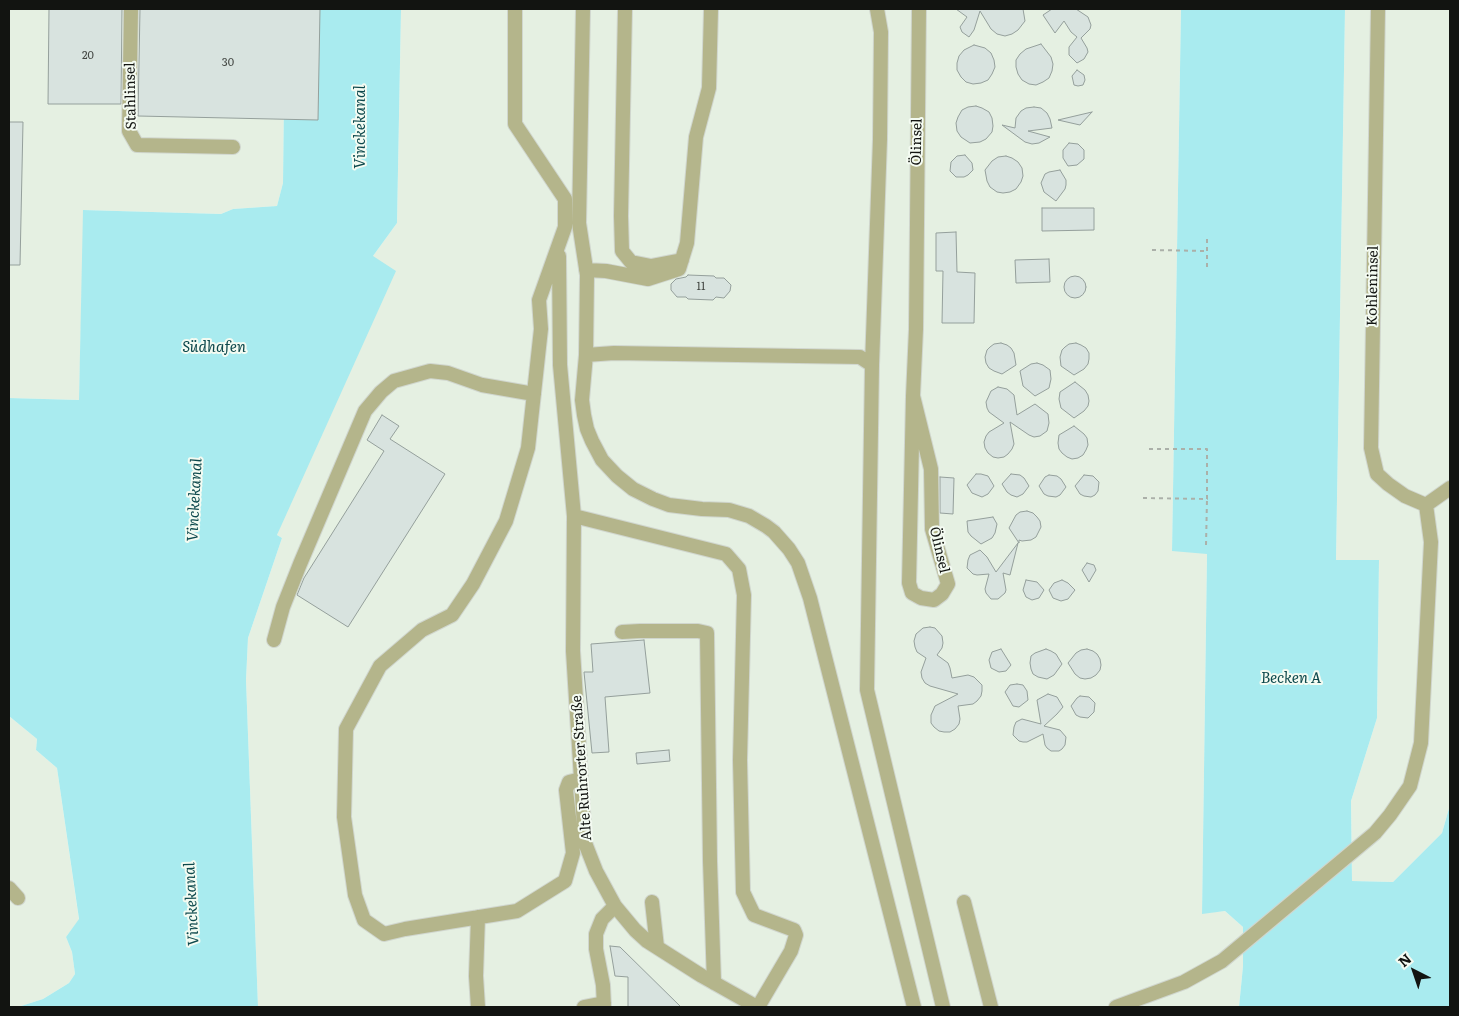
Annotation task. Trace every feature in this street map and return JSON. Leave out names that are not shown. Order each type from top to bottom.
[{"type":"street","name":"Stahlinsel","points":[[130,9],[129,131],[137,145],[233,147]]},
{"type":"street","points":[[515,9],[515,124],[565,199],[565,227],[540,300],[541,329],[528,448],[506,521],[473,584],[452,615],[422,630],[380,666],[346,729],[344,816],[355,895],[364,920],[384,934],[517,911],[565,881],[573,853],[566,790],[569,782],[581,779]]},
{"type":"street","points":[[583,9],[579,223],[586,270],[586,355],[582,400],[587,429],[594,447],[602,460],[616,476],[633,489],[670,505],[729,510],[758,520],[774,532],[798,563],[810,598],[914,1007]]},
{"type":"street","points":[[625,9],[620,216],[622,251],[631,262],[651,266],[682,260]]},
{"type":"street","points":[[586,270],[606,271],[648,279],[678,270],[687,243],[696,137],[709,88],[711,9]]},
{"type":"street","points":[[877,9],[880,32],[880,139],[872,365],[867,690],[944,1007]]},
{"type":"street","name":"Ölinsel","points":[[913,396],[931,469],[932,529],[948,584],[942,594],[934,600],[921,598],[912,593],[909,583],[913,396],[916,329],[919,9]]},
{"type":"street","name":"Kohleninsel","points":[[1378,9],[1371,448],[1377,474],[1405,496],[1426,505]]},
{"type":"street","name":"Alte Ruhrorter Straße","points":[[559,244],[560,365],[574,516],[573,651],[586,842],[596,871],[615,906],[635,930],[657,948],[758,1007]]},
{"type":"street","points":[[586,355],[614,353],[860,357],[872,365]]},
{"type":"street","points":[[274,640],[283,607],[300,564],[365,411],[381,392],[394,381],[430,371],[448,373],[482,385],[534,394]]},
{"type":"street","points":[[1116,1007],[1126,1005],[1184,982],[1222,962],[1375,833],[1410,786],[1421,743],[1431,542],[1426,505],[1450,488]]},
{"type":"street","points":[[574,516],[726,554],[739,568],[744,595],[740,760],[743,892],[754,916],[794,930],[796,935],[792,952],[758,1007]]},
{"type":"street","points":[[622,632],[679,631],[707,633],[714,983]]},
{"type":"street","points":[[652,902],[657,948]]},
{"type":"street","points":[[964,902],[992,1007]]},
{"type":"street","points":[[584,1007],[604,1005],[603,985],[596,949],[596,934],[602,920],[615,906]]},
{"type":"street","points":[[478,917],[476,976],[478,1007]]},
{"type":"path","points":[[1206,266],[1207,236]]},
{"type":"path","points":[[1152,250],[1206,252]]},
{"type":"path","points":[[1148,449],[1207,449],[1206,545]]},
{"type":"path","points":[[1143,498],[1207,499]]},
{"type":"shaded area","points":[[9,9],[285,9],[283,183],[277,206],[233,209],[221,214],[84,210],[79,400],[9,398]]},
{"type":"shaded area","points":[[401,9],[1181,9],[1172,550],[1207,553],[1202,913],[1225,911],[1243,927],[1243,966],[1239,1007],[258,1007],[246,680],[248,638],[282,538],[277,535],[373,256],[397,223]]},
{"type":"shaded area","points":[[1345,9],[1450,9],[1450,805],[1442,833],[1393,882],[1352,881],[1351,801],[1377,718],[1379,561],[1336,560]]},
{"type":"shaded area","points":[[9,716],[37,739],[36,750],[57,768],[79,920],[66,937],[72,952],[75,974],[69,983],[43,999],[18,1007],[9,1007]]},
{"type":"water","points":[[285,9],[401,9],[397,223],[373,256],[396,271],[277,535],[282,538],[248,638],[246,680],[258,1007],[18,1007],[43,999],[69,983],[75,974],[72,952],[66,937],[79,919],[57,768],[36,750],[37,739],[9,716],[9,398],[79,400],[83,210],[221,214],[233,209],[277,206],[283,183]]},
{"type":"water","name":"Becken A","points":[[1181,9],[1345,9],[1336,560],[1379,560],[1377,718],[1351,801],[1352,881],[1393,882],[1442,833],[1450,805],[1450,1007],[1239,1007],[1243,966],[1243,927],[1225,911],[1202,914],[1207,554],[1172,551]]},
{"type":"building","points":[[49,9],[122,9],[121,104],[48,104]]},
{"type":"building","points":[[140,9],[320,9],[318,120],[138,116]]},
{"type":"building","points":[[956,9],[1023,9],[1025,21],[1018,30],[1005,36],[997,34],[991,29],[980,11],[974,30],[969,37],[962,32],[960,27],[967,17]]},
{"type":"building","points":[[1052,9],[1076,9],[1088,17],[1091,25],[1090,29],[1081,38],[1088,52],[1084,59],[1077,63],[1069,55],[1069,47],[1077,37],[1071,32],[1064,21],[1055,33],[1043,15]]},
{"type":"building","points":[[1041,44],[1051,57],[1052,71],[1049,78],[1043,82],[1036,85],[1029,84],[1022,80],[1018,74],[1016,60],[1026,49]]},
{"type":"building","points":[[974,45],[985,48],[991,53],[995,67],[988,80],[973,84],[966,82],[961,77],[957,70],[957,63],[959,56],[964,50]]},
{"type":"building","points":[[1077,70],[1084,75],[1083,85],[1074,85],[1072,76]]},
{"type":"building","points":[[976,106],[989,112],[993,126],[992,132],[986,139],[970,143],[961,137],[957,131],[956,123],[962,110]]},
{"type":"building","points":[[1034,107],[1041,108],[1047,113],[1052,128],[1028,131],[1050,137],[1039,143],[1032,144],[1025,142],[1002,125],[1015,128],[1016,118],[1021,111]]},
{"type":"building","points":[[1092,112],[1080,125],[1058,120]]},
{"type":"building","points":[[9,122],[23,122],[20,265],[9,265]]},
{"type":"building","points":[[1069,143],[1078,144],[1084,150],[1084,159],[1077,165],[1068,166],[1063,158],[1063,150]]},
{"type":"building","points":[[965,155],[972,163],[973,170],[964,177],[956,177],[950,171],[951,162],[957,156]]},
{"type":"building","points":[[1006,156],[1018,162],[1022,168],[1023,176],[1016,189],[1003,193],[997,192],[990,187],[985,170],[998,157]]},
{"type":"building","points":[[1060,170],[1066,180],[1066,185],[1056,201],[1044,192],[1041,183],[1045,174]]},
{"type":"building","points":[[1042,208],[1094,208],[1094,230],[1042,231]]},
{"type":"building","points":[[956,232],[957,272],[975,273],[974,323],[942,323],[943,271],[936,271],[936,233]]},
{"type":"building","points":[[1049,259],[1050,282],[1016,283],[1015,260]]},
{"type":"building","points":[[688,275],[724,278],[731,285],[730,291],[724,298],[716,297],[713,300],[677,297],[671,290],[671,284],[676,279]]},
{"type":"building","points":[[1075,276],[1083,279],[1086,287],[1083,295],[1075,298],[1067,295],[1064,287],[1067,279]]},
{"type":"building","points":[[1001,343],[1011,348],[1016,365],[1002,374],[989,368],[985,357],[990,347]]},
{"type":"building","points":[[1076,343],[1086,348],[1089,353],[1089,359],[1084,369],[1074,375],[1061,366],[1060,357],[1065,347]]},
{"type":"building","points":[[1037,363],[1050,370],[1051,379],[1049,388],[1035,396],[1023,386],[1020,371],[1031,364]]},
{"type":"building","points":[[1075,382],[1085,390],[1089,401],[1084,411],[1074,418],[1061,408],[1059,399],[1060,392]]},
{"type":"building","points":[[998,387],[1007,389],[1014,395],[1017,415],[1035,404],[1048,414],[1049,423],[1047,431],[1040,436],[1034,437],[1010,422],[1014,444],[1008,454],[998,458],[988,453],[984,442],[989,432],[1004,423],[989,412],[986,402],[991,391]]},
{"type":"building","points":[[382,415],[399,426],[390,439],[445,474],[348,627],[297,595],[304,578],[384,451],[367,440]]},
{"type":"building","points":[[1074,426],[1087,438],[1088,445],[1083,455],[1072,459],[1062,453],[1058,443],[1059,435]]},
{"type":"building","points":[[976,474],[988,476],[994,486],[988,494],[982,497],[972,493],[967,485]]},
{"type":"building","points":[[1011,474],[1020,475],[1029,486],[1023,494],[1017,497],[1007,492],[1002,484]]},
{"type":"building","points":[[1049,475],[1057,476],[1066,487],[1056,497],[1044,494],[1039,486],[1045,477]]},
{"type":"building","points":[[1084,475],[1093,476],[1099,482],[1098,491],[1091,497],[1080,494],[1075,486]]},
{"type":"building","points":[[940,477],[954,478],[953,514],[940,513]]},
{"type":"building","points":[[1027,511],[1037,517],[1041,527],[1036,537],[1031,540],[1019,540],[1019,543],[1009,528],[1016,515]]},
{"type":"building","points":[[993,517],[997,524],[995,533],[992,538],[981,544],[968,532],[967,521]]},
{"type":"building","points":[[1018,543],[1010,575],[1003,573],[1005,593],[998,599],[991,599],[985,589],[989,574],[973,574],[967,568],[970,555],[980,550],[987,557],[996,572]]},
{"type":"building","points":[[1087,563],[1094,565],[1096,570],[1089,582],[1082,570]]},
{"type":"building","points":[[1026,580],[1037,582],[1044,590],[1039,598],[1032,600],[1026,597],[1023,590]]},
{"type":"building","points":[[1062,580],[1075,590],[1068,599],[1061,601],[1053,598],[1049,590],[1054,583]]},
{"type":"building","points":[[923,628],[935,628],[942,636],[942,648],[937,655],[948,663],[952,678],[968,675],[974,677],[982,685],[981,696],[977,701],[973,704],[958,706],[959,724],[950,732],[939,731],[934,727],[931,723],[931,715],[935,706],[958,694],[925,683],[921,672],[926,658],[917,652],[915,647],[916,634]]},
{"type":"building","points":[[644,640],[650,693],[605,697],[609,752],[592,753],[584,672],[593,672],[591,644]]},
{"type":"building","points":[[1001,649],[1011,665],[1006,671],[999,672],[991,668],[989,660],[992,652]]},
{"type":"building","points":[[1046,649],[1056,654],[1062,664],[1054,675],[1047,679],[1033,674],[1030,663],[1031,656]]},
{"type":"building","points":[[1087,649],[1097,654],[1101,665],[1096,675],[1085,679],[1075,674],[1068,663],[1076,653]]},
{"type":"building","points":[[1010,685],[1023,685],[1027,691],[1028,700],[1019,707],[1013,706],[1005,692]]},
{"type":"building","points":[[1048,694],[1057,697],[1063,707],[1044,726],[1060,730],[1066,737],[1065,745],[1059,751],[1051,751],[1047,748],[1043,734],[1027,742],[1019,741],[1013,735],[1016,722],[1022,719],[1041,724],[1037,700]]},
{"type":"building","points":[[1080,696],[1089,697],[1095,703],[1094,712],[1088,718],[1076,715],[1071,706]]},
{"type":"building","points":[[669,750],[670,761],[637,764],[636,753]]},
{"type":"building","points":[[610,946],[620,947],[681,1007],[628,1007],[628,977],[615,976]]},
{"type":"water label","name":"Vinckekanal","points":[[361,127]]},
{"type":"water label","name":"Südhafen","points":[[214,348]]},
{"type":"water label","name":"Vinckekanal","points":[[195,500]]},
{"type":"water label","name":"Vinckekanal","points":[[192,904]]}]
